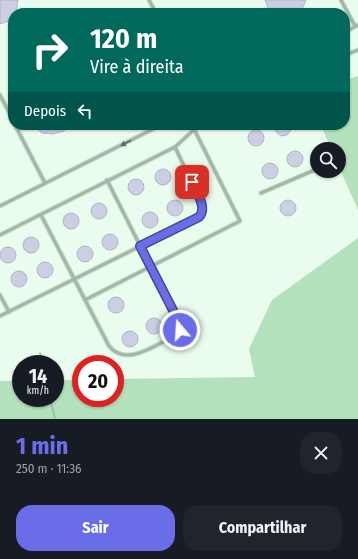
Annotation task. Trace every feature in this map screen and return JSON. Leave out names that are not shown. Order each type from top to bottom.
[{"type":"lane","points":[[350,15],[356,26]]},
{"type":"lane","points":[[0,95],[8,110]]},
{"type":"lane","points":[[18,130],[45,183]]},
{"type":"lane","points":[[0,206],[151,130]]},
{"type":"lane","points":[[0,235],[175,147],[193,130]]},
{"type":"lane","points":[[85,300],[240,221],[194,130]]},
{"type":"lane","points":[[0,316],[202,215],[202,206],[175,147]]},
{"type":"lane","points":[[261,193],[310,172]]},
{"type":"lane","points":[[41,215],[113,351],[119,355],[136,354],[172,337],[180,330],[178,320],[107,180]]},
{"type":"lane","points":[[0,295],[9,312]]},
{"type":"green space","points":[[357,76],[358,210],[344,178],[346,178],[346,142],[328,142],[323,130],[350,130],[350,79]]},
{"type":"green space","points":[[358,238],[358,419],[0,419],[0,381],[12,381],[12,407],[64,407],[64,380],[72,380],[72,407],[124,407],[124,379],[255,377],[249,349],[272,300]]},
{"type":"building","points":[[0,0],[18,0],[17,8],[8,8],[8,21],[0,24]]},
{"type":"building","points":[[265,0],[306,0],[302,8],[268,8]]},
{"type":"building","points":[[39,130],[65,130],[53,134],[42,133]]},
{"type":"building","points":[[256,130],[262,132],[264,138],[262,144],[256,146],[250,144],[248,138],[250,132]]},
{"type":"building","points":[[276,130],[291,130],[287,135],[281,136],[276,132]]},
{"type":"building","points":[[295,151],[301,153],[303,159],[301,165],[295,167],[289,165],[287,159],[289,153]]},
{"type":"building","points":[[270,163],[276,165],[278,171],[276,177],[270,179],[264,177],[262,171],[264,165]]},
{"type":"building","points":[[163,169],[169,171],[171,177],[169,183],[163,185],[157,183],[155,177],[157,171]]},
{"type":"building","points":[[136,179],[142,181],[144,187],[142,193],[136,195],[130,193],[128,187],[130,181]]},
{"type":"building","points":[[175,200],[181,202],[183,208],[181,214],[175,216],[169,214],[167,208],[169,202]]},
{"type":"building","points":[[288,200],[294,202],[296,208],[294,214],[288,216],[282,214],[280,208],[282,202]]},
{"type":"building","points":[[99,203],[105,205],[107,211],[105,217],[99,219],[93,217],[91,211],[93,205]]},
{"type":"building","points":[[150,212],[156,214],[158,220],[156,226],[150,228],[144,226],[142,220],[144,214]]},
{"type":"building","points":[[71,213],[77,215],[79,221],[77,227],[71,229],[65,227],[63,221],[65,215]]},
{"type":"building","points":[[110,234],[116,236],[118,242],[116,248],[110,250],[104,248],[102,242],[104,236]]},
{"type":"building","points":[[31,237],[37,239],[39,245],[37,251],[31,253],[25,251],[23,245],[25,239]]},
{"type":"building","points":[[85,246],[91,248],[93,254],[91,260],[85,262],[79,260],[77,254],[79,248]]},
{"type":"building","points":[[8,247],[14,249],[16,255],[14,261],[8,263],[2,261],[0,255],[2,249]]},
{"type":"building","points":[[45,262],[51,264],[53,270],[51,276],[45,278],[39,276],[37,270],[39,264]]},
{"type":"building","points":[[19,271],[25,273],[27,279],[25,285],[19,287],[13,285],[11,279],[13,273]]},
{"type":"building","points":[[116,297],[122,299],[124,305],[122,311],[116,313],[110,311],[108,305],[110,299]]},
{"type":"building","points":[[154,318],[160,320],[162,326],[160,332],[154,334],[148,332],[146,326],[148,320]]},
{"type":"building","points":[[130,331],[136,333],[138,339],[136,345],[130,347],[124,345],[122,339],[124,333]]},
{"type":"waterway","points":[[52,407],[55,419]]},
{"type":"route","points":[[180,330],[178,320],[140,246],[202,215],[202,206],[192,182]]}]
